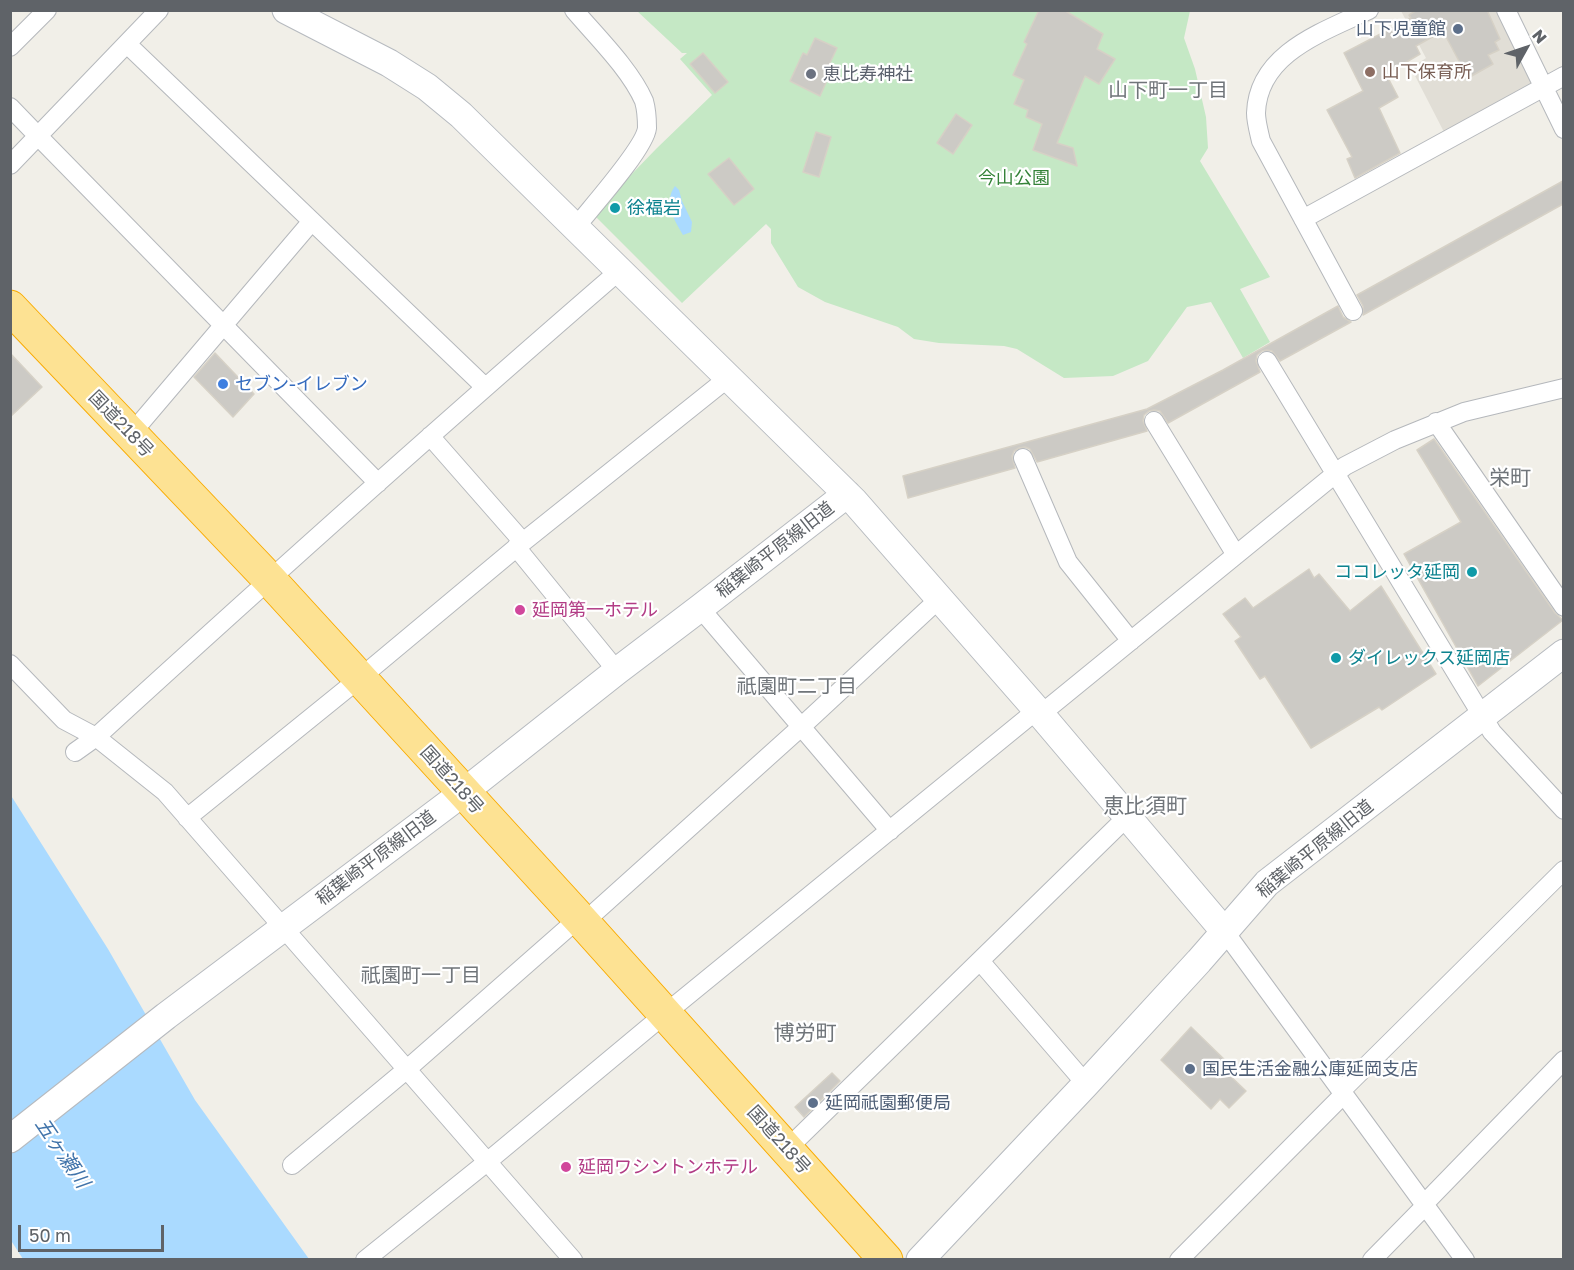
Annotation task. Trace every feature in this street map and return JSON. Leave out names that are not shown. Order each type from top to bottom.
[{"type":"highway","name":"国道218号","points":[[10,307],[269,579],[666,1013],[886,1260]]},
{"type":"street","points":[[10,47],[47,10]]},
{"type":"street","points":[[10,165],[159,10]]},
{"type":"street","points":[[286,10],[389,63],[427,87],[461,115],[847,494]]},
{"type":"street","points":[[574,10],[620,64],[645,102],[647,130],[636,152],[576,228]]},
{"type":"street","points":[[1353,310],[1261,141],[1256,114],[1262,85],[1275,63],[1305,40],[1369,10]]},
{"type":"street","points":[[1506,10],[1563,129]]},
{"type":"street","points":[[127,44],[485,387]]},
{"type":"street","points":[[1303,219],[1563,76]]},
{"type":"street","points":[[10,107],[378,483]]},
{"type":"street","points":[[131,434],[312,221]]},
{"type":"street","points":[[75,752],[96,738],[269,579],[619,271]]},
{"type":"street","points":[[1267,361],[1492,732],[1563,810]]},
{"type":"street","points":[[187,818],[360,678],[520,544],[728,378]]},
{"type":"street","points":[[366,1260],[890,831],[1131,641],[1345,466],[1436,422],[1464,412],[1563,388]]},
{"type":"street","points":[[1154,421],[1236,555]]},
{"type":"street","points":[[1436,422],[1563,607]]},
{"type":"street","points":[[430,436],[520,544],[617,671]]},
{"type":"street","points":[[1023,458],[1068,562],[1131,641]]},
{"type":"street","name":"稲葉崎平原線旧道","points":[[10,1139],[166,1016],[464,792],[847,494],[1039,712],[1225,932],[1268,883],[1563,653]]},
{"type":"street","points":[[292,1165],[581,920],[801,727],[939,599]]},
{"type":"street","points":[[700,608],[890,831]]},
{"type":"street","points":[[10,664],[64,720],[96,738],[165,792],[573,1260]]},
{"type":"street","points":[[787,1149],[1128,816]]},
{"type":"street","points":[[1179,1260],[1563,870]]},
{"type":"street","points":[[920,1260],[1225,932],[1465,1260]]},
{"type":"street","points":[[980,961],[1086,1083]]},
{"type":"street","points":[[1372,1260],[1563,1060]]},
{"type":"shaded area","points":[[1401,11],[1496,11],[1532,84],[1444,132],[1411,68],[1426,58]]},
{"type":"green space","name":"今山公園","points":[[637,11],[1190,11],[1184,38],[1195,69],[1206,117],[1208,148],[1200,161],[1270,277],[1240,289],[1270,342],[1243,358],[1211,302],[1187,307],[1148,361],[1113,376],[1064,378],[1017,349],[914,339],[898,327],[825,302],[798,287],[771,243],[771,229],[766,224],[682,303],[593,214],[712,95],[680,59],[687,53],[682,53]]},
{"type":"water","points":[[675,186],[679,190],[692,222],[691,232],[683,235],[673,217],[670,205]]},
{"type":"water","name":"五ヶ瀬川","points":[[10,794],[108,949],[195,1100],[309,1259],[23,1259],[10,1239]]},
{"type":"building","points":[[1039,10],[1064,10],[1103,34],[1097,49],[1115,59],[1099,84],[1085,76],[1057,143],[1073,148],[1077,166],[1033,150],[1042,124],[1026,117],[1028,110],[1014,104],[1024,80],[1013,75],[1027,44],[1024,42]]},
{"type":"building","points":[[1417,10],[1487,10],[1500,39],[1495,42],[1499,50],[1488,55],[1493,64],[1468,78],[1443,31],[1416,46],[1420,54],[1386,74],[1398,97],[1379,108],[1400,153],[1355,178],[1347,159],[1352,157],[1327,110],[1363,91],[1344,53],[1411,18],[1409,15]]},
{"type":"building","name":"恵比寿神社","points":[[815,38],[837,48],[829,65],[833,67],[820,96],[790,81],[803,53],[807,55]]},
{"type":"building","points":[[703,53],[728,82],[715,93],[690,64]]},
{"type":"building","points":[[956,114],[972,125],[953,154],[937,143]]},
{"type":"building","points":[[816,132],[831,137],[819,177],[803,172]]},
{"type":"building","points":[[729,158],[754,189],[734,205],[708,174]]},
{"type":"building","points":[[1563,181],[1563,204],[1363,315],[1363,306],[1357,295]]},
{"type":"building","points":[[1338,306],[1343,317],[1351,322],[1280,361],[1272,351],[1262,351],[1257,355],[1256,361],[1260,372],[1168,423],[1160,411],[1149,411],[1144,415],[1143,421],[1147,431],[1037,462],[1030,449],[1019,448],[1012,456],[1015,468],[908,498],[903,476],[1147,409]]},
{"type":"building","points":[[10,353],[42,387],[10,417]]},
{"type":"building","name":"セブン-イレブン","points":[[215,353],[254,394],[233,417],[194,377]]},
{"type":"building","name":"ココレッタ延岡","points":[[1434,439],[1555,613],[1563,620],[1478,686],[1404,554],[1461,522],[1417,450]]},
{"type":"building","name":"ダイレックス延岡店","points":[[1309,569],[1314,578],[1319,574],[1350,611],[1381,586],[1436,674],[1382,710],[1379,707],[1311,748],[1265,676],[1260,679],[1235,641],[1241,637],[1223,614],[1245,598],[1253,608]]},
{"type":"building","points":[[1191,1027],[1229,1064],[1224,1070],[1246,1091],[1229,1108],[1220,1099],[1211,1109],[1161,1060]]},
{"type":"building","points":[[832,1073],[840,1081],[804,1117],[795,1107]]},
{"type":"place","name":"山下児童館","points":[[1458,29]]},
{"type":"place","name":"山下保育所","points":[[1370,72]]},
{"type":"place","name":"恵比寿神社","points":[[811,74]]},
{"type":"place","name":"徐福岩","points":[[615,208]]},
{"type":"place","name":"セブン-イレブン","points":[[223,384]]},
{"type":"place","name":"ココレッタ延岡","points":[[1472,572]]},
{"type":"place","name":"延岡第一ホテル","points":[[520,610]]},
{"type":"place","name":"ダイレックス延岡店","points":[[1336,658]]},
{"type":"place","name":"国民生活金融公庫延岡支店","points":[[1190,1069]]},
{"type":"place","name":"延岡祇園郵便局","points":[[813,1103]]},
{"type":"place","name":"延岡ワシントンホテル","points":[[566,1167]]},
{"type":"district","name":"山下町一丁目","points":[[1168,91]]},
{"type":"district","name":"栄町","points":[[1510,478]]},
{"type":"district","name":"祇園町二丁目","points":[[797,687]]},
{"type":"district","name":"恵比須町","points":[[1145,806]]},
{"type":"district","name":"祇園町一丁目","points":[[421,976]]},
{"type":"district","name":"博労町","points":[[805,1033]]}]
